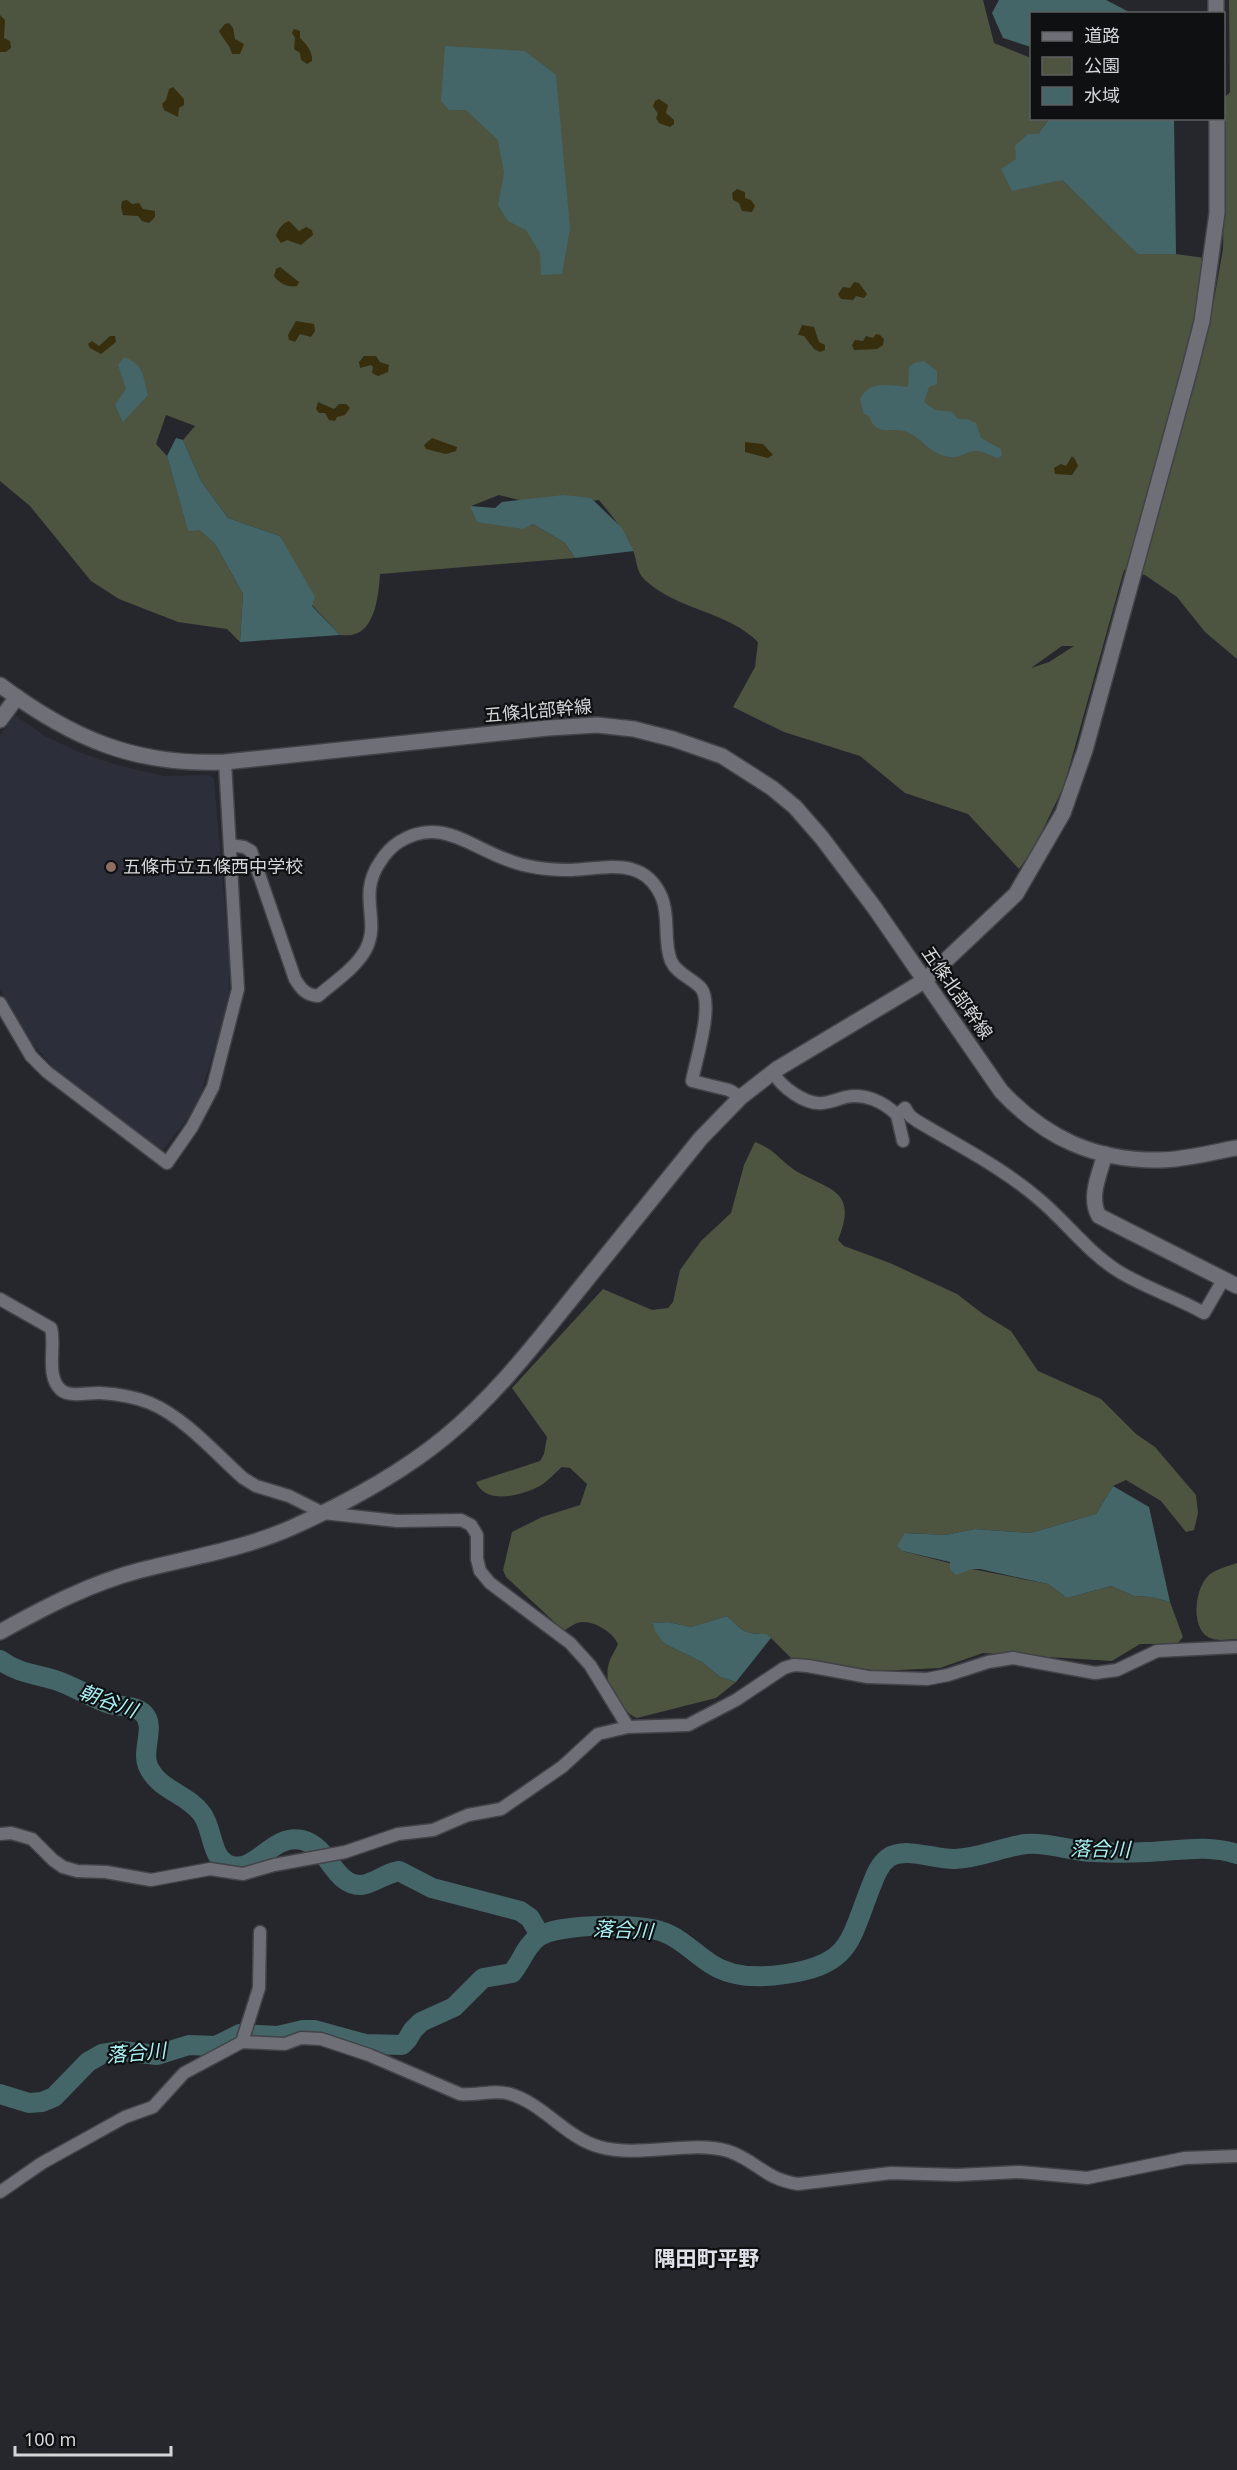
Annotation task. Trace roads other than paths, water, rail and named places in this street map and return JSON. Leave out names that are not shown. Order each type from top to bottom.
[{"type":"street","points":[[0,1632],[39,1611],[103,1582],[254,1542],[349,1500],[417,1458],[491,1394],[524,1358],[701,1137],[741,1097],[773,1072],[924,981],[1016,894],[1063,813],[1085,750],[1202,321],[1217,213],[1217,120]]},
{"type":"street","name":"五條北部幹線","points":[[0,685],[39,713],[68,729],[116,749],[164,761],[192,764],[597,724],[634,729],[722,756],[795,807],[822,838],[868,899],[1001,1090],[1040,1127],[1072,1144],[1122,1158],[1162,1160],[1237,1148]]},
{"type":"street","points":[[0,720],[17,698]]},
{"type":"street","points":[[0,1003],[32,1056],[47,1072],[167,1163],[203,1109],[213,1087],[235,1009],[238,989],[225,762]]},
{"type":"street","points":[[230,845],[244,847],[251,851],[295,979],[301,989],[310,996],[318,996],[360,959],[371,935],[369,885],[375,869],[385,854],[398,843],[417,833],[438,831],[457,837],[507,860],[529,866],[572,870],[611,866],[640,874],[653,884],[662,899],[672,964],[695,982],[706,999],[706,1013],[692,1081],[729,1090],[741,1097]]},
{"type":"street","points":[[773,1072],[785,1088],[815,1102],[823,1103],[849,1096],[861,1096],[879,1101],[910,1116],[1016,1180],[1117,1270],[1178,1298],[1204,1313],[1230,1283],[1099,1216],[1094,1208],[1094,1192],[1105,1154]]},
{"type":"street","points":[[901,1112],[903,1141]]},
{"type":"street","points":[[0,1299],[51,1328],[54,1338],[53,1374],[55,1383],[62,1392],[129,1396],[150,1403],[166,1411],[243,1478],[256,1486],[289,1496],[323,1513],[397,1521],[461,1520],[471,1525],[477,1534],[477,1559],[480,1571],[490,1583],[576,1650],[590,1665],[628,1727]]},
{"type":"street","points":[[0,1834],[11,1833],[32,1839],[63,1867],[77,1871],[106,1872],[138,1879],[164,1878],[210,1869],[243,1874],[274,1865],[345,1852],[398,1834],[433,1830],[468,1815],[501,1809],[562,1767],[598,1734],[628,1727],[688,1725],[736,1700],[774,1673],[794,1665],[868,1677],[927,1679],[948,1676],[988,1662],[1013,1658],[1106,1673],[1157,1651],[1237,1647]]},
{"type":"street","points":[[242,2042],[261,1976],[260,1932]]},
{"type":"street","points":[[0,2192],[42,2163],[125,2117],[153,2107],[184,2073],[242,2042],[285,2044],[301,2038],[321,2039],[369,2055],[460,2094],[473,2096],[497,2092],[509,2093],[535,2106],[578,2137],[600,2147],[617,2150],[710,2149],[727,2151],[741,2156],[769,2176],[783,2182],[798,2184],[865,2174],[891,2173],[948,2175],[1020,2172],[1088,2178],[1185,2158],[1237,2156]]},
{"type":"water","points":[[999,0],[1106,0],[1129,12],[1030,12],[1030,47],[1003,38],[992,13]]},
{"type":"water","points":[[445,46],[525,51],[556,75],[570,228],[562,274],[541,275],[540,253],[526,230],[508,221],[498,205],[504,173],[498,140],[466,110],[449,110],[441,101]]},
{"type":"water","points":[[1048,120],[1174,120],[1176,254],[1138,254],[1062,180],[1012,191],[1001,169],[1016,159],[1015,146],[1028,134],[1038,134]]},
{"type":"water","points":[[124,357],[139,367],[148,395],[123,422],[115,405],[126,389],[118,365]]},
{"type":"water","points":[[924,361],[937,371],[937,384],[929,387],[924,402],[935,410],[952,412],[958,419],[967,419],[976,423],[981,438],[1001,449],[1002,455],[999,458],[977,451],[953,457],[936,453],[907,432],[876,427],[869,416],[864,414],[860,399],[868,389],[881,385],[908,387],[909,367],[914,363]]},
{"type":"water","points":[[176,438],[183,440],[201,481],[228,518],[280,536],[315,597],[312,606],[340,635],[240,642],[243,594],[215,544],[200,530],[188,531],[167,456]]},
{"type":"water","points":[[564,495],[591,498],[622,528],[634,551],[575,558],[565,543],[533,524],[523,529],[477,522],[470,506],[495,508],[502,502]]},
{"type":"water","points":[[1113,1486],[1149,1507],[1170,1602],[1151,1597],[1134,1596],[1111,1586],[1067,1598],[1048,1584],[980,1569],[972,1569],[956,1575],[950,1569],[950,1562],[903,1551],[897,1546],[905,1533],[945,1535],[975,1529],[1030,1533],[1096,1514]]},
{"type":"water","points":[[727,1616],[744,1631],[767,1634],[771,1638],[736,1682],[720,1677],[702,1662],[665,1644],[655,1631],[653,1623],[668,1622],[691,1627]]},
{"type":"waterway","name":"朝谷川","points":[[0,1660],[20,1670],[69,1685],[114,1705],[141,1711],[149,1725],[146,1753],[148,1766],[159,1781],[189,1801],[202,1814],[216,1852],[225,1863],[241,1866],[257,1859],[282,1842],[292,1839],[302,1840],[319,1850],[338,1873],[352,1884],[366,1884],[399,1871],[432,1888],[520,1911],[530,1918],[540,1935]]},
{"type":"waterway","name":"落合川","points":[[0,2094],[29,2103],[42,2102],[54,2097],[88,2062],[102,2054],[121,2051],[157,2055],[189,2045],[216,2046],[240,2034],[278,2036],[303,2030],[314,2030],[365,2044],[402,2045],[421,2022],[454,2007],[483,1978],[512,1973],[530,1945],[538,1937],[563,1929],[599,1926],[652,1929],[682,1942],[719,1969],[747,1976],[767,1976],[807,1970],[835,1957],[844,1948],[857,1924],[877,1872],[888,1858],[903,1853],[955,1859],[973,1857],[1017,1845],[1035,1844],[1093,1852],[1134,1853],[1215,1849],[1237,1854]]},
{"type":"place","name":"五條市立五條西中学校","points":[[111,867]]},
{"type":"district","name":"隅田町平野","points":[[707,2259]]}]
